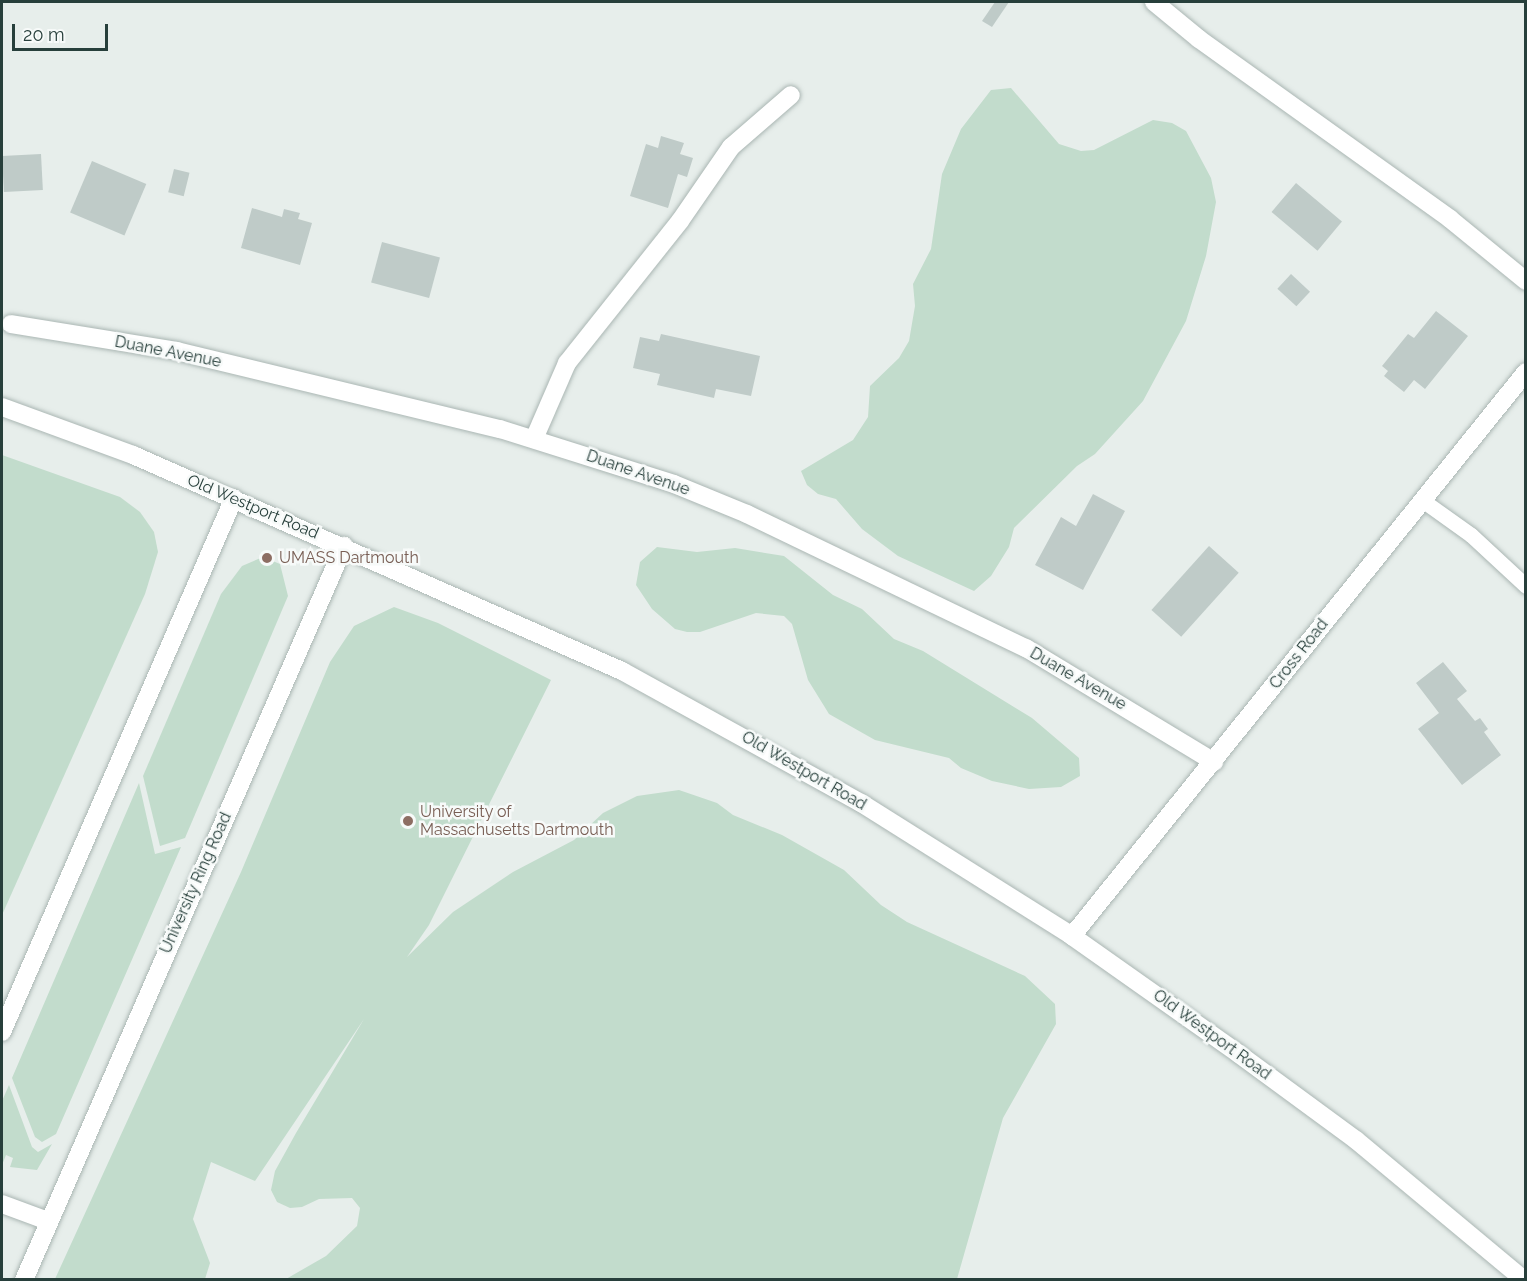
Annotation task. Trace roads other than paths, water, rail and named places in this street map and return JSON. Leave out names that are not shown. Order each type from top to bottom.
[{"type":"street","points":[[1154,2],[1199,39],[1450,219],[1526,281]]},
{"type":"street","points":[[534,439],[567,363],[680,221],[731,147],[791,95]]},
{"type":"street","name":"Duane Avenue","points":[[11,324],[177,351],[534,439],[675,484],[747,514],[1026,648],[1214,762]]},
{"type":"street","name":"Cross Road","points":[[1072,936],[1526,372]]},
{"type":"street","name":"Old Westport Road","points":[[2,407],[133,454],[622,671],[861,803],[1072,936],[1356,1140],[1524,1280]]},
{"type":"street","points":[[2,1032],[234,498]]},
{"type":"street","name":"University Ring Road","points":[[24,1280],[344,546]]},
{"type":"street","points":[[2,1204],[48,1221]]},
{"type":"lane","points":[[1422,500],[1472,535],[1526,586]]},
{"type":"place","name":"UMASS Dartmouth","points":[[267,558]]},
{"type":"place","name":"University of Massachusetts Dartmouth","points":[[408,821]]}]
